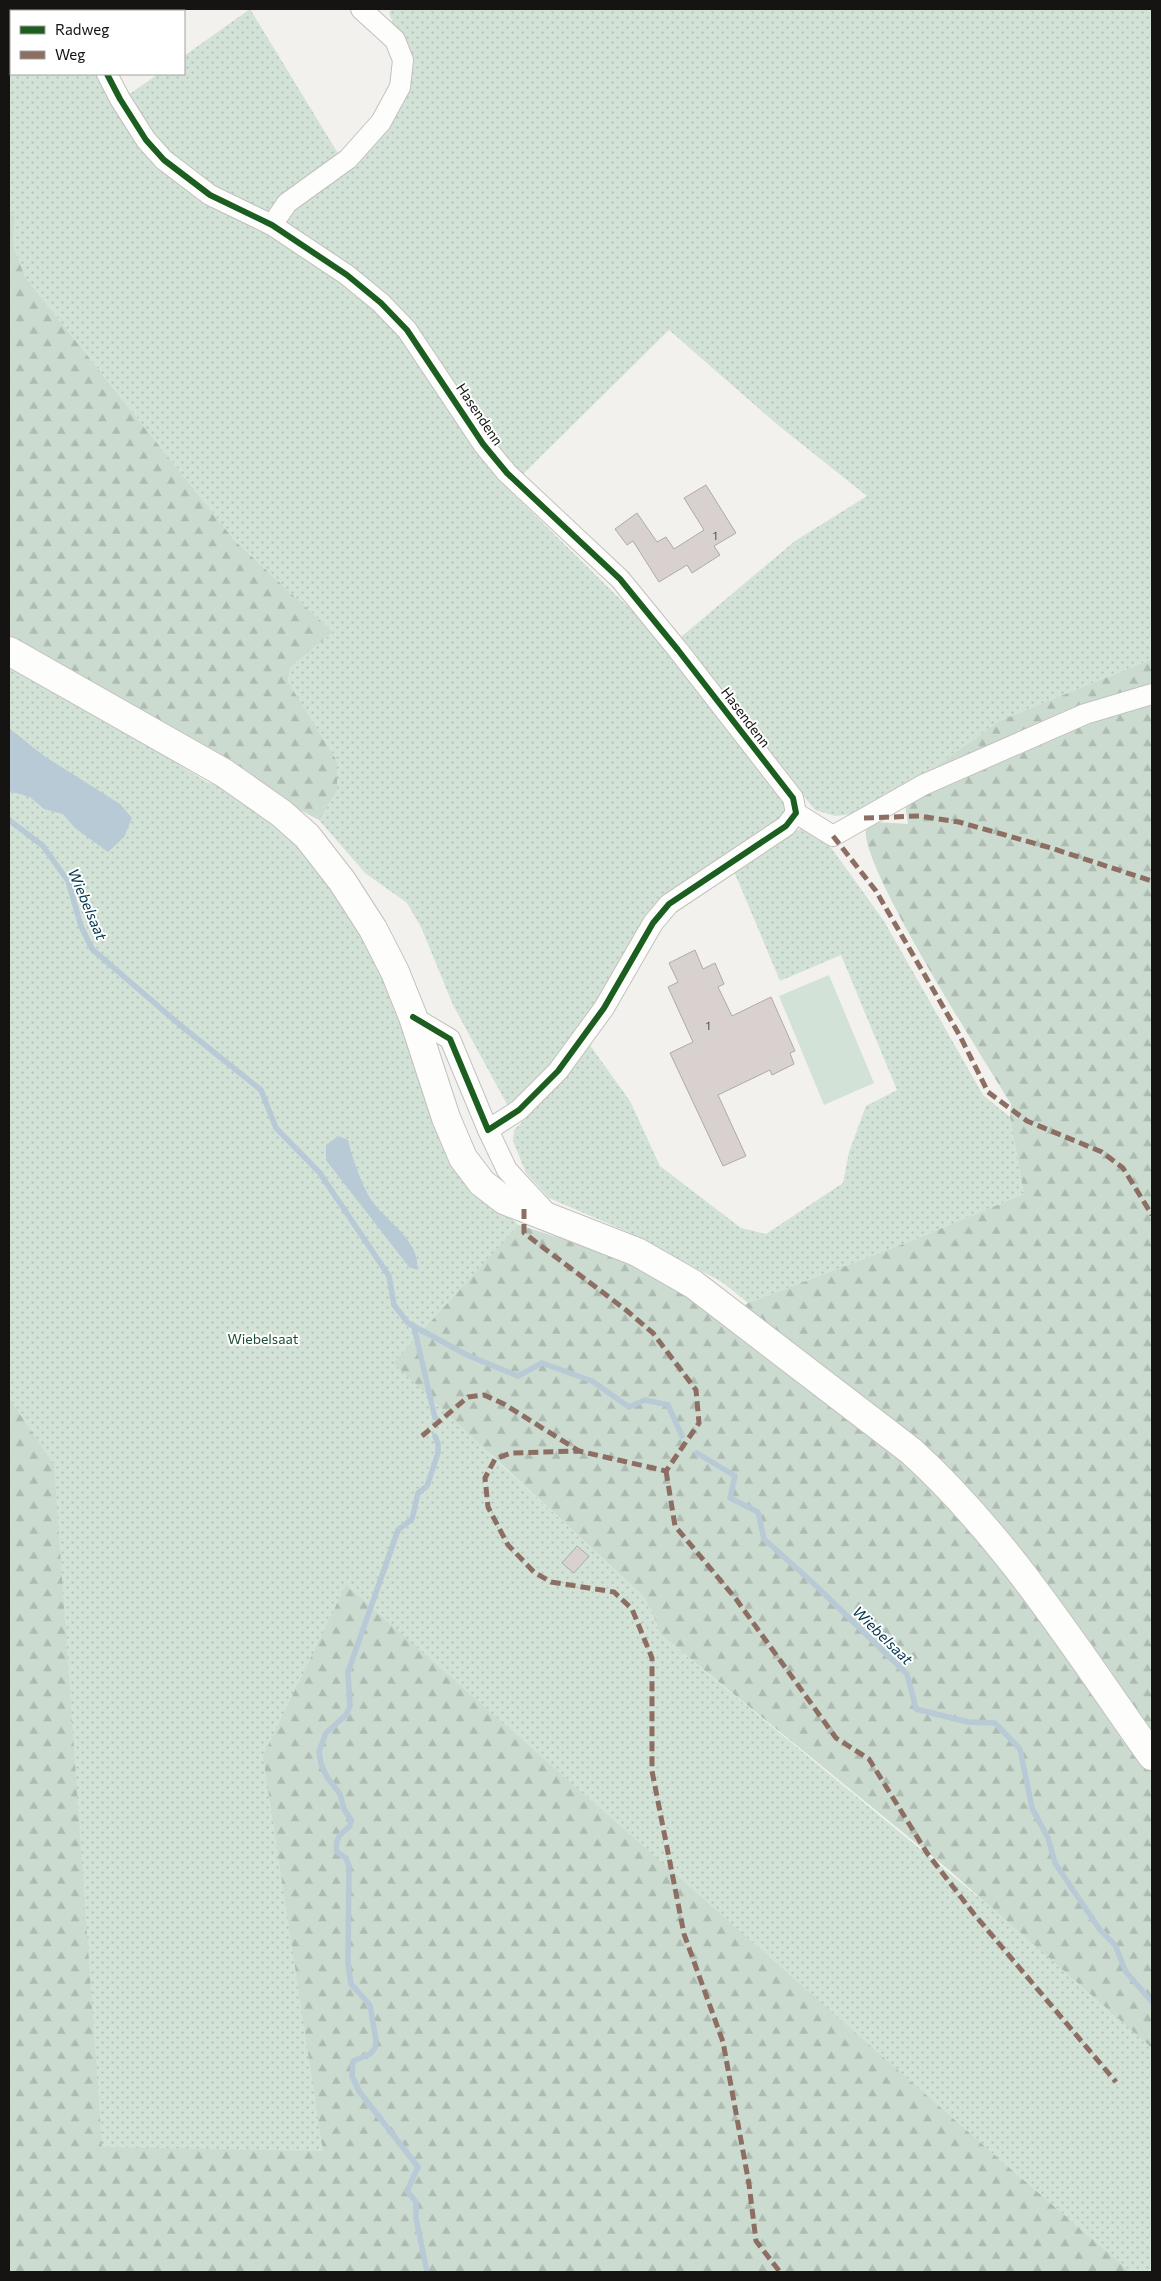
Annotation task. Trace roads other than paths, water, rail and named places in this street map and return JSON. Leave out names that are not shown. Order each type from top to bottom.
[{"type":"main road","points":[[9,651],[224,773],[287,818],[307,836],[336,874],[373,929],[395,972],[413,1017],[446,1118],[463,1158],[482,1183],[504,1200],[637,1252],[694,1284],[924,1463],[970,1509],[1014,1563],[1152,1756]]},
{"type":"street","points":[[272,225],[287,203],[348,159],[381,122],[400,87],[403,60],[396,40],[361,9]]},
{"type":"street","name":"Hasendenn","points":[[108,75],[146,140],[164,160],[210,195],[272,225],[347,275],[381,303],[408,330],[483,444],[507,473],[620,579],[678,650],[792,798],[796,813]]},
{"type":"street","points":[[488,1130],[519,1110],[558,1072],[604,1008],[653,922],[669,904],[786,826],[796,813],[833,836],[923,786],[1085,714],[1152,694]]},
{"type":"street","points":[[413,1017],[450,1039],[507,1170],[551,1218]]},
{"type":"water","points":[[9,728],[44,756],[120,804],[132,818],[124,837],[108,852],[75,828],[63,814],[44,809],[30,797],[9,791]]},
{"type":"water","points":[[338,1136],[348,1140],[358,1171],[372,1201],[402,1232],[414,1250],[417,1270],[409,1267],[326,1160],[326,1145]]},
{"type":"waterway","name":"Wiebelsaat","points":[[9,820],[43,846],[68,881],[81,926],[92,949],[180,1025],[261,1090],[276,1128],[319,1172],[389,1276],[394,1305],[408,1323],[467,1355],[518,1376],[542,1363],[592,1381],[629,1407],[645,1400],[668,1405],[682,1436]]},
{"type":"waterway","points":[[414,1327],[435,1418]]},
{"type":"waterway","points":[[427,2272],[416,2218],[416,2202],[407,2191],[418,2167],[359,2091],[352,2076],[353,2061],[370,2054],[375,2048],[376,2040],[370,2005],[351,1984],[348,1963],[349,1866],[346,1858],[337,1852],[336,1844],[341,1834],[350,1826],[351,1820],[344,1809],[340,1794],[327,1777],[321,1764],[319,1752],[326,1733],[346,1715],[350,1706],[348,1672],[398,1530],[412,1519],[418,1493],[427,1486],[438,1453],[438,1444],[435,1436]]},
{"type":"waterway","name":"Wiebelsaat","points":[[697,1453],[735,1476],[730,1498],[758,1512],[764,1539],[812,1582],[907,1674],[916,1709],[968,1722],[995,1723],[1020,1749],[1032,1808],[1048,1838],[1055,1863],[1100,1930],[1115,1945],[1126,1972],[1152,2002]]}]
